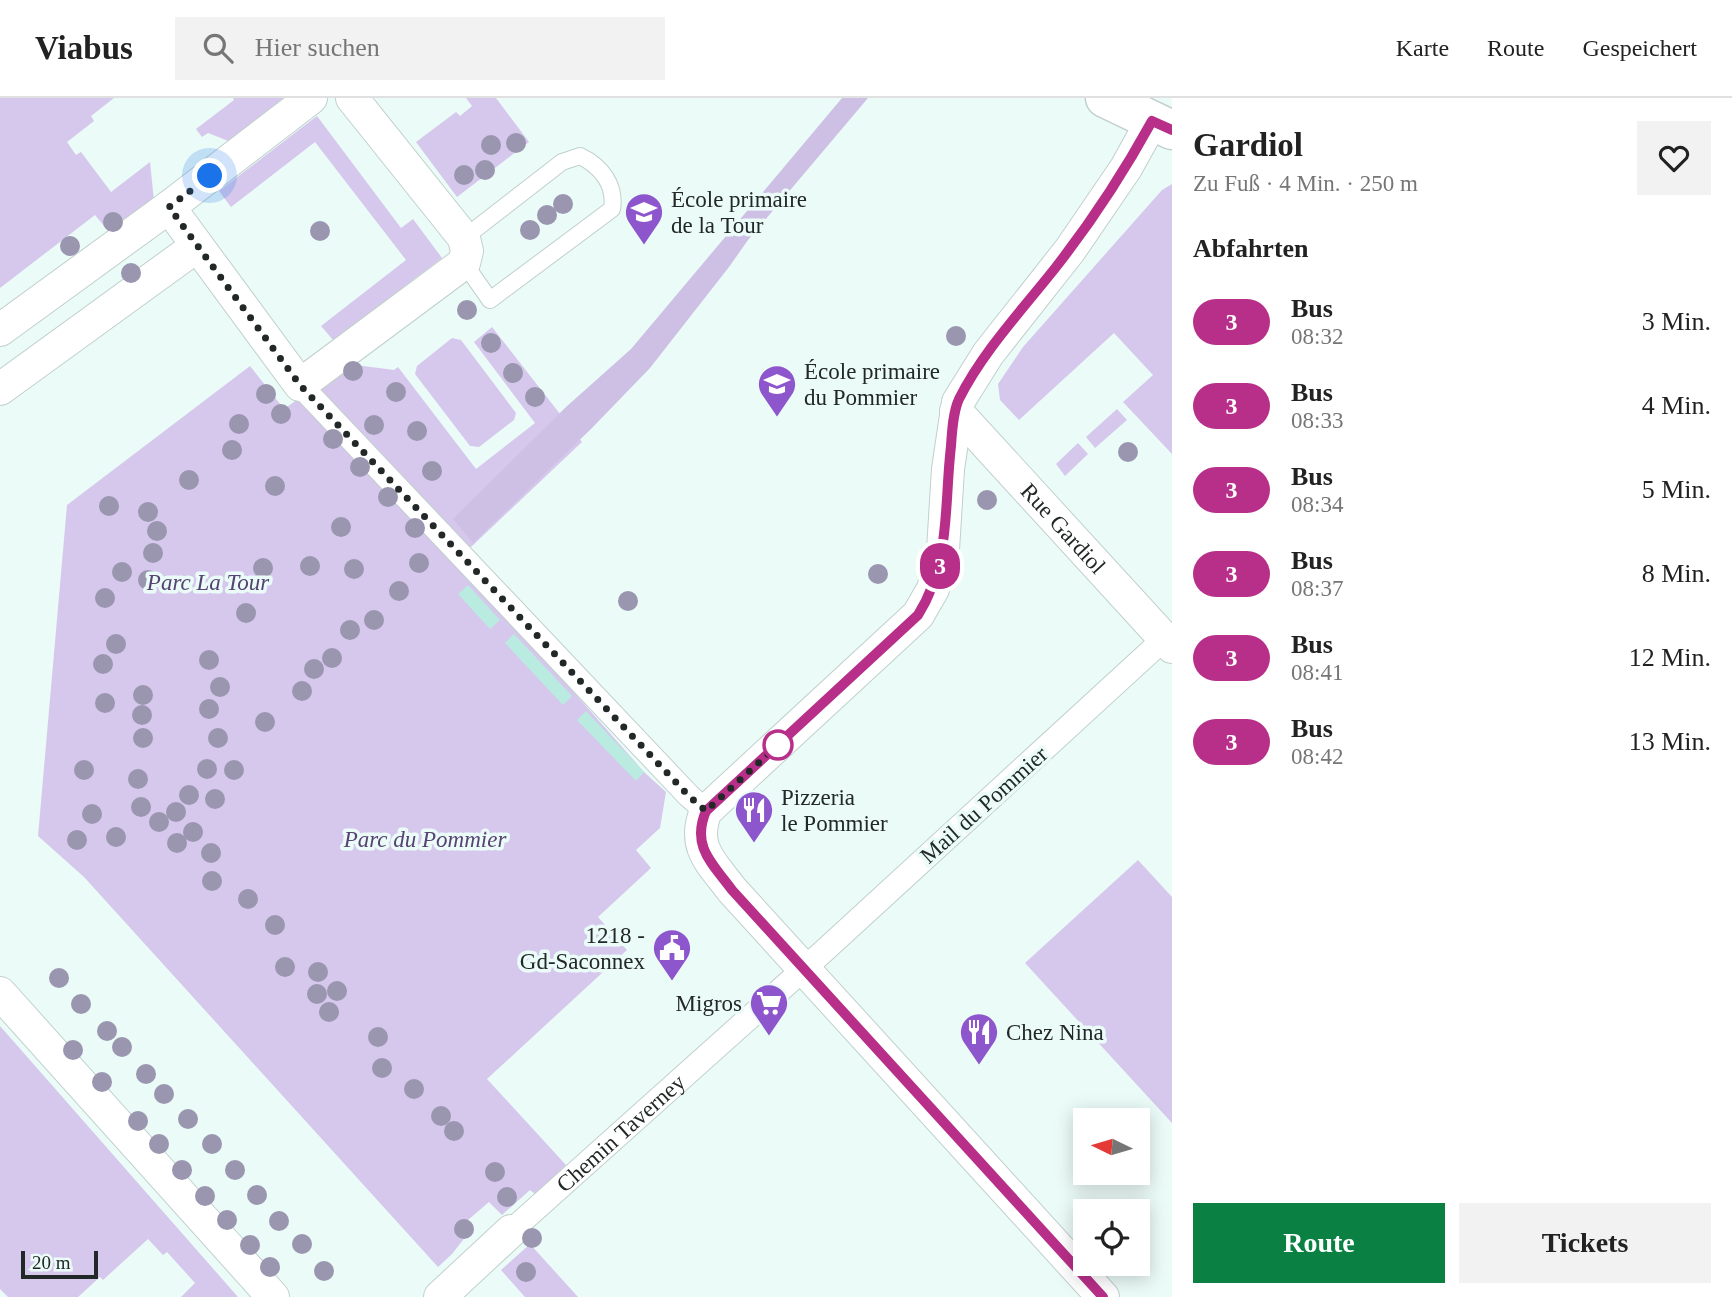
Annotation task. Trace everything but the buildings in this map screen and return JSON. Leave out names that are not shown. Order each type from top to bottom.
[{"type":"street","points":[[0,330],[169,207],[311,98]]},
{"type":"street","points":[[300,385],[464,251],[352,98]]},
{"type":"street","points":[[1103,1297],[732,890],[707,857],[700,834],[706,811],[861,666],[909,626],[933,589],[943,550],[948,469],[958,402],[974,374],[1070,250],[1126,168],[1162,125],[1105,98]]},
{"type":"street","points":[[169,207],[300,385],[538,639],[706,811]]},
{"type":"street","points":[[0,388],[197,246]]},
{"type":"street","name":"Rue Gardiol","points":[[956,411],[1168,643]]},
{"type":"street","name":"Mail du Pommier","points":[[804,970],[1168,643]]},
{"type":"street","name":"Chemin Taverney","points":[[440,1297],[804,970]]},
{"type":"street","points":[[0,994],[273,1297]]},
{"type":"lane","points":[[580,156],[593,162],[606,176],[614,197],[612,209],[490,300],[464,251],[562,162],[580,156]]},
{"type":"green space","points":[[0,98],[114,98],[91,116],[94,121],[67,142],[76,155],[81,152],[111,192],[150,162],[154,201],[110,233],[95,215],[0,288]]},
{"type":"green space","points":[[233,98],[292,98],[231,142],[208,133],[202,137],[196,129],[234,100]]},
{"type":"green space","points":[[466,98],[496,98],[529,142],[457,197],[416,142],[456,112],[460,116],[472,106]]},
{"type":"green space","points":[[317,116],[401,228],[413,219],[442,258],[333,340],[321,326],[406,260],[315,142],[231,207],[219,191]]},
{"type":"green space","points":[[1172,184],[1172,454],[1123,402],[1153,375],[1114,333],[1019,420],[1000,400],[998,384],[1023,347],[1162,190]]},
{"type":"green space","points":[[492,327],[582,442],[456,558],[644,772],[666,792],[660,828],[636,850],[651,868],[598,917],[627,950],[487,1079],[566,1165],[535,1194],[530,1190],[502,1215],[489,1202],[468,1220],[463,1240],[438,1267],[84,877],[38,836],[67,505],[250,366],[284,409],[348,364],[394,370],[398,367],[476,469],[535,423],[474,342]]},
{"type":"green space","points":[[452,338],[461,340],[516,413],[514,420],[479,447],[470,446],[415,374],[417,366]]},
{"type":"green space","points":[[1117,409],[1127,420],[1095,448],[1086,437]]},
{"type":"green space","points":[[1078,443],[1088,454],[1065,476],[1056,464]]},
{"type":"green space","points":[[1138,860],[1172,897],[1172,1123],[1025,963]]},
{"type":"green space","points":[[0,1026],[238,1297],[181,1297],[195,1283],[167,1252],[163,1255],[148,1239],[103,1280],[100,1277],[78,1297],[8,1297],[0,1289]]},
{"type":"green space","points":[[530,1244],[578,1297],[525,1297],[501,1270]]},
{"type":"shaded area","points":[[842,98],[868,98],[748,240],[650,368],[473,543],[453,519],[566,407],[631,349]]},
{"type":"shaded area","points":[[468,585],[500,620],[490,629],[458,594]]},
{"type":"shaded area","points":[[514,634],[572,696],[563,705],[505,643]]},
{"type":"shaded area","points":[[586,711],[644,772],[636,781],[577,720]]},
{"type":"bus line","name":"3","points":[[1103,1297],[732,890],[707,857],[700,834],[706,811],[918,615],[933,589],[943,550],[948,469],[958,402],[988,354],[1070,250],[1126,168],[1152,121],[1172,130]]},
{"type":"place","name":"École primaire de la Tour","points":[[644,246]]},
{"type":"place","name":"École primaire du Pommier","points":[[777,418]]},
{"type":"place","name":"Pizzeria le Pommier","points":[[754,844]]},
{"type":"place","name":"1218 - Gd-Saconnex","points":[[672,982]]},
{"type":"place","name":"Migros","points":[[769,1037]]},
{"type":"place","name":"Chez Nina","points":[[979,1066]]},
{"type":"route","points":[[210,176],[169,207],[300,385],[419,509],[528,629],[689,796],[706,811],[778,745]]},
{"type":"park label","name":"Parc La Tour","points":[[208,582]]},
{"type":"park label","name":"Parc du Pommier","points":[[425,839]]}]
